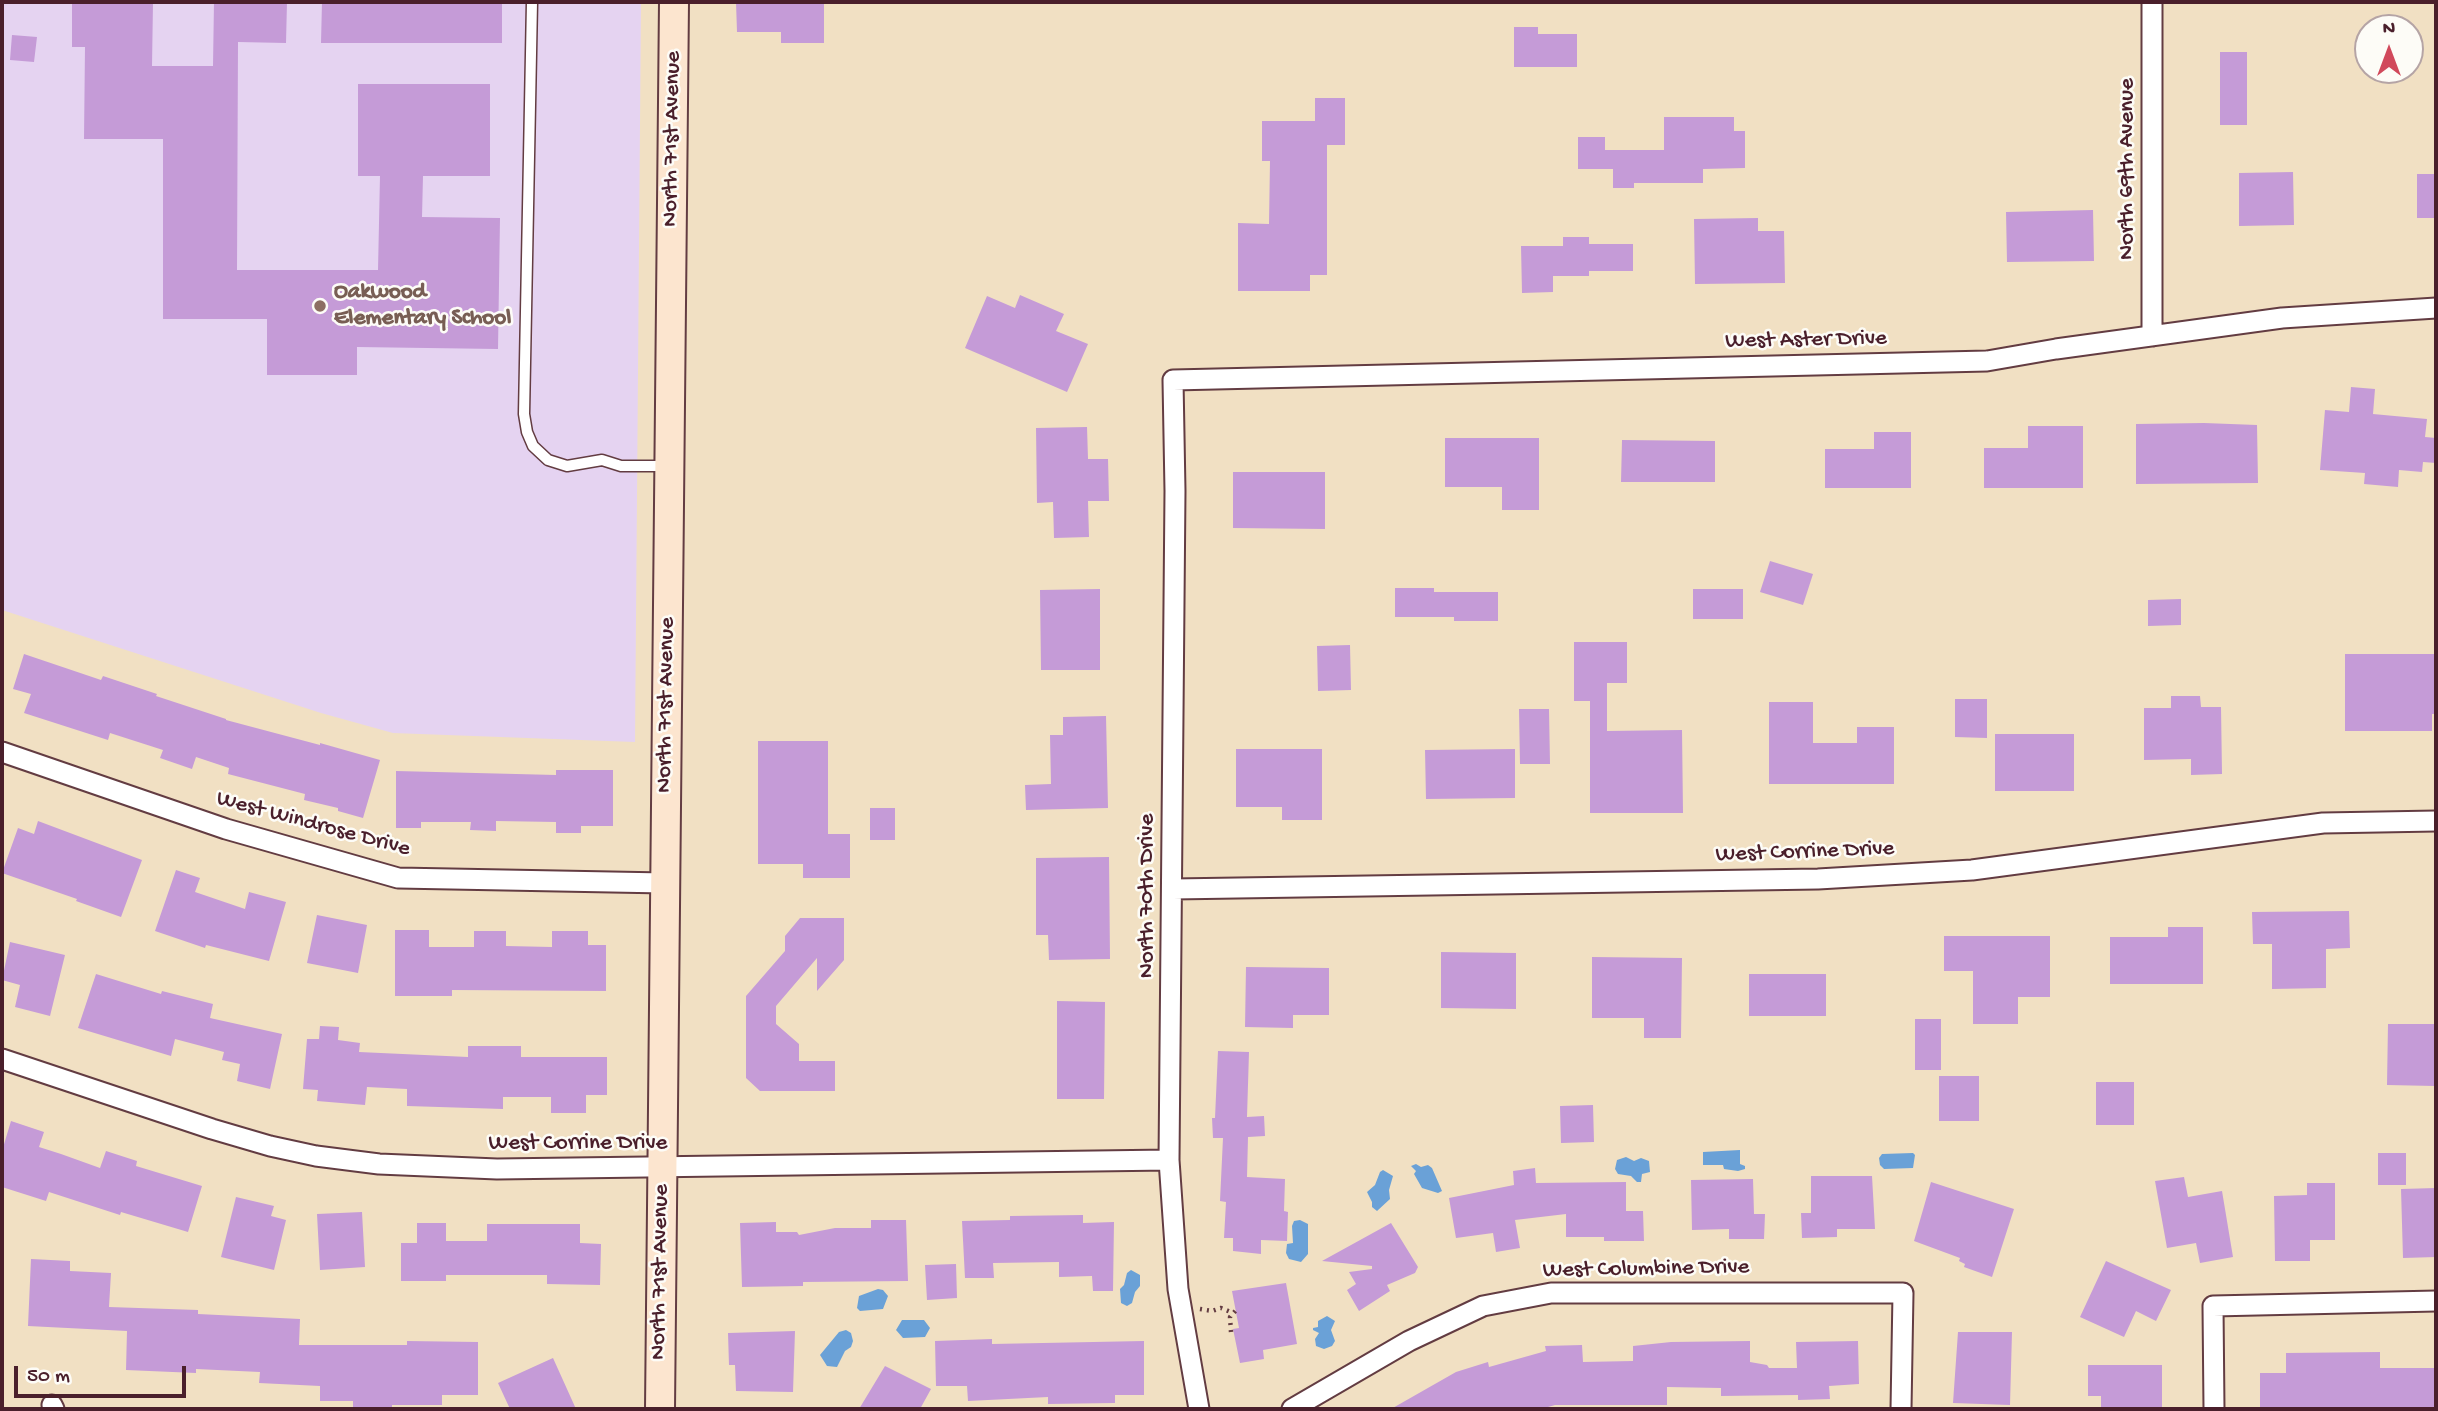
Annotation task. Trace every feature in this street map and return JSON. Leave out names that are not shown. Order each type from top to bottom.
[{"type":"street","name":"North 71st Avenue","points":[[660,1409],[674,2]]},
{"type":"street","name":"North 69th Avenue","points":[[2152,2],[2152,336]]},
{"type":"street","name":"West Aster Drive","points":[[1172,380],[1987,361],[2282,318],[2436,308]]},
{"type":"street","name":"North 70th Drive","points":[[1172,380],[1175,491],[1169,1160],[1182,1312],[1199,1409]]},
{"type":"street","name":"West Windrose Drive","points":[[2,752],[226,829],[398,878],[665,883]]},
{"type":"street","name":"West Corrine Drive","points":[[1173,889],[1846,877],[1972,870],[2323,823],[2436,821]]},
{"type":"street","name":"West Corrine Drive","points":[[2,1059],[212,1129],[316,1156],[379,1164],[451,1169],[663,1168],[1169,1160]]},
{"type":"street","name":"West Columbine Drive","points":[[1292,1409],[1409,1341],[1483,1306],[1551,1293],[1903,1293],[1901,1409]]},
{"type":"street","points":[[2214,1409],[2213,1306],[2436,1301]]},
{"type":"lane","points":[[532,2],[524,414],[527,432],[533,446],[548,460],[567,466],[601,460],[621,466],[669,466]]},
{"type":"path","points":[[1182,1312],[1200,1309],[1212,1311],[1220,1308],[1233,1312]]},
{"type":"path","points":[[1231,1332],[1230,1317],[1238,1308]]},
{"type":"shaded area","name":"Oakwood Elementary School","points":[[2,2],[641,2],[635,742],[393,733],[321,713],[2,610]]},
{"type":"water","points":[[1740,1150],[1740,1164],[1745,1166],[1745,1169],[1738,1171],[1724,1169],[1723,1165],[1703,1165],[1703,1152]]},
{"type":"water","points":[[1913,1153],[1913,1168],[1884,1169],[1880,1165],[1879,1158],[1882,1154]]},
{"type":"water","points":[[1626,1157],[1634,1161],[1641,1158],[1649,1161],[1650,1172],[1642,1174],[1641,1182],[1631,1176],[1618,1174],[1615,1169],[1617,1160]]},
{"type":"water","points":[[1416,1164],[1432,1168],[1442,1191],[1438,1193],[1422,1188],[1414,1174],[1416,1171],[1411,1166]]},
{"type":"water","points":[[1383,1170],[1393,1176],[1389,1190],[1390,1199],[1377,1211],[1372,1207],[1367,1192],[1375,1185]]},
{"type":"water","points":[[1300,1220],[1308,1224],[1308,1254],[1301,1262],[1289,1259],[1286,1253],[1287,1244],[1293,1243],[1294,1221]]},
{"type":"water","points":[[1131,1270],[1140,1275],[1140,1286],[1132,1303],[1127,1306],[1121,1303],[1120,1289]]},
{"type":"water","points":[[878,1289],[888,1296],[883,1309],[860,1311],[857,1308],[859,1296]]},
{"type":"water","points":[[1327,1316],[1335,1321],[1331,1330],[1335,1341],[1332,1346],[1324,1349],[1316,1346],[1315,1339],[1319,1333],[1313,1328],[1318,1327],[1318,1321]]},
{"type":"water","points":[[902,1320],[924,1320],[930,1328],[925,1337],[903,1338],[896,1330]]},
{"type":"water","points":[[846,1330],[851,1333],[851,1347],[845,1351],[837,1367],[827,1366],[820,1355],[839,1332]]},
{"type":"building","points":[[72,2],[153,2],[152,66],[213,66],[214,2],[287,2],[286,43],[238,42],[237,270],[378,270],[380,176],[358,176],[358,84],[490,84],[490,176],[423,176],[422,217],[500,218],[498,349],[357,347],[357,375],[267,375],[267,319],[163,319],[163,139],[84,139],[85,47],[72,47]]},
{"type":"building","points":[[322,2],[502,2],[502,43],[321,43]]},
{"type":"building","points":[[736,2],[824,2],[824,43],[781,43],[781,32],[737,32]]},
{"type":"building","points":[[1514,27],[1538,27],[1538,34],[1577,34],[1577,67],[1514,67]]},
{"type":"building","points":[[12,35],[37,37],[34,62],[10,60]]},
{"type":"building","points":[[2220,52],[2247,52],[2247,125],[2220,125]]},
{"type":"building","points":[[1315,98],[1345,98],[1345,145],[1327,145],[1327,275],[1310,275],[1310,291],[1238,291],[1238,223],[1269,224],[1270,161],[1262,161],[1262,121],[1315,121]]},
{"type":"building","points":[[1664,117],[1734,117],[1734,131],[1745,131],[1745,168],[1703,169],[1703,183],[1634,183],[1634,188],[1613,188],[1613,169],[1578,169],[1578,137],[1605,137],[1605,150],[1664,150]]},
{"type":"building","points":[[2293,172],[2294,225],[2239,226],[2239,173]]},
{"type":"building","points":[[2417,174],[2436,174],[2436,218],[2417,218]]},
{"type":"building","points":[[2093,210],[2094,261],[2007,262],[2006,212]]},
{"type":"building","points":[[1758,218],[1758,231],[1784,231],[1785,283],[1695,284],[1694,219]]},
{"type":"building","points":[[1563,237],[1589,237],[1589,244],[1633,244],[1633,271],[1589,271],[1589,276],[1553,276],[1553,292],[1522,293],[1521,246],[1563,246]]},
{"type":"building","points":[[1020,295],[1064,314],[1056,331],[1088,344],[1067,392],[965,348],[987,296],[1015,308]]},
{"type":"building","points":[[2351,387],[2375,389],[2373,414],[2427,419],[2425,437],[2436,438],[2436,463],[2423,462],[2422,472],[2399,470],[2398,487],[2364,484],[2365,473],[2320,470],[2325,410],[2349,412]]},
{"type":"building","points":[[2136,424],[2257,425],[2258,483],[2136,484]]},
{"type":"building","points":[[2028,426],[2083,426],[2083,488],[1984,488],[1984,448],[2028,448]]},
{"type":"building","points":[[1087,427],[1088,459],[1108,459],[1109,501],[1088,501],[1089,537],[1054,538],[1053,502],[1037,503],[1036,428]]},
{"type":"building","points":[[1874,432],[1911,432],[1911,488],[1825,488],[1825,449],[1874,449]]},
{"type":"building","points":[[1445,438],[1539,438],[1539,510],[1502,510],[1502,487],[1445,487]]},
{"type":"building","points":[[1622,440],[1715,441],[1715,482],[1621,482]]},
{"type":"building","points":[[1233,472],[1325,472],[1325,529],[1233,528]]},
{"type":"building","points":[[1770,561],[1813,574],[1803,605],[1760,592]]},
{"type":"building","points":[[1395,588],[1434,588],[1434,592],[1498,592],[1498,621],[1454,621],[1454,617],[1395,617]]},
{"type":"building","points":[[1100,589],[1100,670],[1041,670],[1040,590]]},
{"type":"building","points":[[1693,589],[1743,589],[1743,619],[1693,619]]},
{"type":"building","points":[[2181,599],[2181,625],[2148,626],[2148,600]]},
{"type":"building","points":[[1574,642],[1627,642],[1627,683],[1607,683],[1607,731],[1682,730],[1683,813],[1590,813],[1590,701],[1574,701]]},
{"type":"building","points":[[1350,645],[1351,690],[1318,691],[1317,646]]},
{"type":"building","points":[[24,654],[101,680],[103,676],[226,720],[380,760],[363,818],[338,811],[338,808],[304,800],[305,794],[228,774],[229,768],[196,757],[192,769],[160,758],[163,750],[110,733],[108,740],[24,713],[31,694],[13,689]]},
{"type":"building","points":[[2345,654],[2436,654],[2436,714],[2432,714],[2432,731],[2345,731]]},
{"type":"building","points":[[2171,696],[2200,696],[2201,707],[2221,707],[2222,774],[2191,775],[2191,759],[2144,760],[2144,708],[2171,708]]},
{"type":"building","points":[[1955,699],[1987,699],[1987,738],[1955,737]]},
{"type":"building","points":[[1769,702],[1813,702],[1813,743],[1857,743],[1857,727],[1894,727],[1894,784],[1769,784]]},
{"type":"building","points":[[1519,709],[1549,709],[1550,764],[1520,764]]},
{"type":"building","points":[[1106,716],[1108,808],[1026,810],[1025,785],[1051,784],[1050,735],[1063,735],[1063,717]]},
{"type":"building","points":[[1995,734],[2074,734],[2074,791],[1995,791]]},
{"type":"building","points":[[758,741],[828,741],[828,834],[850,834],[850,878],[803,878],[803,864],[758,864]]},
{"type":"building","points":[[1236,749],[1322,749],[1322,820],[1282,820],[1282,807],[1236,807]]},
{"type":"building","points":[[1515,749],[1515,798],[1426,799],[1425,750]]},
{"type":"building","points":[[556,770],[613,770],[613,826],[581,826],[581,833],[556,833],[556,822],[496,821],[496,831],[470,830],[471,822],[421,822],[421,828],[396,828],[396,771],[556,775]]},
{"type":"building","points":[[870,808],[895,808],[895,840],[870,840]]},
{"type":"building","points":[[38,821],[142,860],[121,917],[2,873],[18,828],[34,834]]},
{"type":"building","points":[[1109,857],[1110,959],[1049,960],[1048,935],[1036,935],[1036,858]]},
{"type":"building","points":[[176,870],[200,878],[195,892],[245,909],[249,892],[286,902],[269,961],[206,945],[205,948],[155,931]]},
{"type":"building","points":[[2349,911],[2350,948],[2326,949],[2326,988],[2272,989],[2272,944],[2253,944],[2252,912]]},
{"type":"building","points":[[317,915],[367,925],[358,973],[307,963]]},
{"type":"building","points":[[800,918],[844,918],[844,960],[817,991],[817,958],[776,1006],[776,1024],[799,1044],[799,1061],[835,1061],[835,1091],[760,1091],[746,1078],[746,996],[785,951],[785,936]]},
{"type":"building","points":[[2168,927],[2203,927],[2203,984],[2110,984],[2110,937],[2168,937]]},
{"type":"building","points":[[395,930],[429,930],[429,947],[474,947],[474,931],[506,931],[506,946],[552,947],[552,931],[588,931],[588,945],[606,945],[606,991],[452,990],[452,996],[395,996]]},
{"type":"building","points":[[1944,936],[2050,936],[2050,997],[2018,997],[2018,1024],[1973,1024],[1973,971],[1944,971]]},
{"type":"building","points":[[10,942],[65,955],[50,1016],[15,1007],[20,985],[2,980]]},
{"type":"building","points":[[1441,952],[1516,953],[1516,1009],[1441,1008]]},
{"type":"building","points":[[1592,957],[1682,958],[1681,1038],[1644,1038],[1644,1018],[1592,1018]]},
{"type":"building","points":[[1246,967],[1329,968],[1329,1015],[1293,1015],[1293,1028],[1245,1027]]},
{"type":"building","points":[[96,974],[161,994],[162,991],[213,1004],[210,1018],[282,1034],[270,1089],[237,1081],[240,1064],[222,1060],[224,1052],[175,1039],[171,1056],[78,1028]]},
{"type":"building","points":[[1749,974],[1826,974],[1826,1016],[1749,1016]]},
{"type":"building","points":[[1057,1001],[1105,1002],[1104,1099],[1057,1099]]},
{"type":"building","points":[[1915,1019],[1941,1019],[1941,1070],[1915,1070]]},
{"type":"building","points":[[2388,1024],[2436,1024],[2435,1086],[2387,1085]]},
{"type":"building","points":[[320,1026],[339,1027],[338,1040],[360,1043],[359,1052],[468,1057],[468,1046],[521,1046],[521,1057],[607,1057],[607,1095],[586,1095],[586,1113],[551,1113],[551,1097],[503,1097],[503,1109],[407,1106],[407,1089],[367,1087],[365,1105],[317,1101],[318,1090],[303,1089],[307,1039],[319,1039]]},
{"type":"building","points":[[1218,1051],[1249,1052],[1247,1117],[1264,1116],[1265,1136],[1248,1137],[1247,1177],[1285,1179],[1287,1241],[1261,1240],[1261,1254],[1233,1251],[1233,1238],[1224,1238],[1226,1202],[1220,1201],[1223,1138],[1213,1138],[1212,1118],[1215,1118]]},
{"type":"building","points":[[1939,1076],[1979,1076],[1979,1121],[1939,1121]]},
{"type":"building","points":[[2096,1082],[2134,1082],[2134,1125],[2096,1125]]},
{"type":"building","points":[[1593,1105],[1594,1142],[1561,1143],[1560,1106]]},
{"type":"building","points":[[11,1121],[44,1132],[39,1147],[100,1168],[106,1151],[137,1161],[136,1166],[202,1186],[188,1232],[121,1212],[120,1215],[49,1192],[46,1201],[2,1187],[2,1151]]},
{"type":"building","points":[[2378,1153],[2406,1153],[2406,1185],[2378,1185]]},
{"type":"building","points":[[1535,1168],[1536,1183],[1626,1182],[1626,1211],[1643,1211],[1644,1241],[1566,1237],[1566,1214],[1515,1220],[1520,1248],[1496,1252],[1493,1233],[1456,1238],[1449,1198],[1514,1185],[1513,1171]]},
{"type":"building","points":[[1811,1176],[1872,1176],[1875,1229],[1837,1229],[1837,1237],[1802,1238],[1801,1213],[1811,1213]]},
{"type":"building","points":[[2184,1177],[2188,1197],[2222,1191],[2233,1257],[2200,1263],[2196,1243],[2167,1248],[2155,1181]]},
{"type":"building","points":[[1753,1179],[1754,1214],[1765,1214],[1764,1239],[1729,1239],[1729,1229],[1692,1230],[1691,1180]]},
{"type":"building","points":[[1931,1182],[2014,1209],[1992,1277],[1964,1267],[1965,1264],[1959,1261],[1960,1258],[1914,1241]]},
{"type":"building","points":[[2307,1183],[2335,1183],[2335,1240],[2310,1240],[2310,1261],[2275,1261],[2274,1196],[2307,1195]]},
{"type":"building","points":[[2436,1188],[2436,1257],[2403,1258],[2401,1189]]},
{"type":"building","points":[[236,1197],[274,1206],[271,1216],[286,1220],[274,1270],[221,1257]]},
{"type":"building","points":[[362,1212],[365,1267],[320,1270],[317,1214]]},
{"type":"building","points":[[1083,1215],[1083,1223],[1114,1222],[1113,1291],[1093,1291],[1092,1276],[1059,1277],[1059,1262],[993,1263],[994,1278],[965,1278],[962,1221],[1010,1220],[1010,1216]]},
{"type":"building","points":[[871,1220],[906,1220],[908,1281],[803,1282],[803,1286],[742,1287],[740,1223],[776,1222],[776,1232],[797,1232],[799,1235],[835,1228],[871,1228]]},
{"type":"building","points":[[417,1223],[446,1223],[446,1241],[487,1241],[487,1224],[580,1224],[580,1243],[601,1244],[600,1285],[547,1284],[547,1275],[446,1275],[446,1281],[401,1281],[401,1243],[417,1243]]},
{"type":"building","points":[[1391,1223],[1418,1267],[1415,1273],[1387,1285],[1390,1291],[1359,1311],[1347,1290],[1356,1284],[1349,1272],[1372,1269],[1372,1266],[1322,1261]]},
{"type":"building","points":[[31,1259],[70,1261],[70,1271],[111,1273],[109,1307],[198,1310],[198,1314],[300,1319],[299,1345],[407,1345],[407,1341],[478,1342],[478,1395],[442,1395],[442,1405],[392,1405],[392,1409],[353,1409],[353,1401],[320,1401],[320,1386],[259,1383],[260,1372],[126,1370],[127,1331],[28,1326]]},
{"type":"building","points":[[2106,1261],[2171,1290],[2156,1321],[2136,1311],[2124,1337],[2080,1317]]},
{"type":"building","points":[[956,1264],[957,1298],[927,1300],[925,1265]]},
{"type":"building","points":[[1286,1283],[1297,1344],[1263,1350],[1264,1359],[1240,1363],[1233,1329],[1239,1328],[1232,1291]]},
{"type":"building","points":[[795,1331],[793,1392],[736,1391],[735,1365],[729,1365],[728,1333]]},
{"type":"building","points":[[1958,1332],[2012,1332],[2010,1405],[1953,1403]]},
{"type":"building","points":[[992,1339],[992,1344],[1144,1341],[1144,1395],[1115,1395],[1115,1403],[1048,1404],[1048,1397],[968,1401],[967,1386],[936,1386],[935,1341]]},
{"type":"building","points":[[1750,1341],[1750,1362],[1767,1365],[1769,1368],[1797,1368],[1796,1342],[1858,1341],[1859,1384],[1829,1386],[1830,1399],[1798,1400],[1798,1395],[1721,1396],[1721,1388],[1667,1387],[1667,1405],[1555,1405],[1541,1409],[1391,1409],[1456,1372],[1488,1362],[1489,1367],[1546,1351],[1545,1346],[1582,1345],[1583,1362],[1633,1361],[1633,1346],[1671,1342]]},
{"type":"building","points":[[2380,1352],[2380,1368],[2436,1368],[2436,1407],[2260,1409],[2260,1373],[2286,1373],[2286,1353]]},
{"type":"building","points":[[553,1358],[576,1409],[510,1409],[498,1383]]},
{"type":"building","points":[[2088,1365],[2162,1365],[2162,1409],[2101,1409],[2101,1396],[2088,1396]]},
{"type":"building","points":[[885,1366],[931,1389],[920,1409],[859,1409]]},
{"type":"place","name":"Oakwood Elementary School","points":[[320,306]]}]
